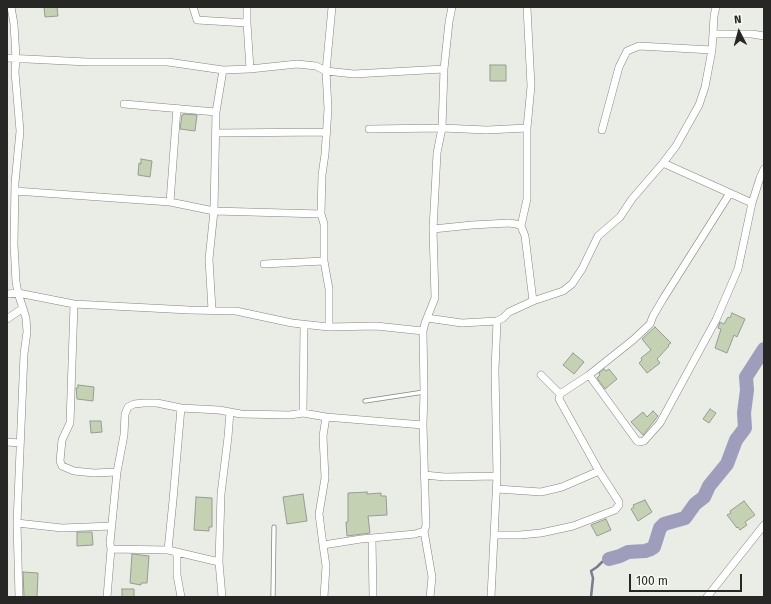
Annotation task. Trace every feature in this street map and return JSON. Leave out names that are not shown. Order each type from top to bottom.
[{"type":"street","points":[[11,7],[16,58],[15,72],[20,131],[14,192],[14,244],[16,282],[26,318],[27,332],[24,354],[17,523],[19,597]]},
{"type":"street","points":[[194,7],[197,20],[247,23]]},
{"type":"street","points":[[247,7],[250,69]]},
{"type":"street","points":[[329,327],[329,289],[324,261],[324,224],[321,214],[322,175],[328,109],[326,71],[332,7]]},
{"type":"street","points":[[430,597],[432,576],[424,531],[426,526],[423,425],[423,331],[435,298],[434,229],[437,153],[442,128],[444,69],[452,7]]},
{"type":"street","points":[[527,7],[532,86],[527,128],[527,199],[521,226],[525,236],[533,301]]},
{"type":"street","points":[[427,318],[462,323],[497,322],[509,312],[533,301],[563,291],[572,284],[582,269],[598,236],[620,217],[632,199],[663,163],[676,146],[699,105],[706,87],[714,34],[714,16],[716,7]]},
{"type":"street","points":[[714,34],[752,34],[764,36]]},
{"type":"street","points":[[602,130],[619,67],[627,51],[639,46],[712,50]]},
{"type":"street","points":[[7,58],[87,62],[168,62],[223,70],[250,69],[296,64],[316,66],[326,71],[354,74],[444,69]]},
{"type":"street","points":[[212,310],[209,259],[214,211],[216,112],[223,70]]},
{"type":"street","points":[[124,104],[216,112]]},
{"type":"street","points":[[170,202],[177,108]]},
{"type":"street","points":[[369,129],[442,128],[487,130],[527,128]]},
{"type":"street","points":[[216,132],[327,132]]},
{"type":"street","points":[[663,163],[752,203]]},
{"type":"street","points":[[589,375],[637,441],[644,441],[660,423],[716,320],[738,269],[752,203],[764,169]]},
{"type":"street","points":[[14,192],[170,202],[214,211],[321,214]]},
{"type":"street","points":[[560,394],[589,375],[633,340],[650,324],[652,316],[730,193]]},
{"type":"street","points":[[434,229],[509,223],[521,226]]},
{"type":"street","points":[[264,264],[324,261]]},
{"type":"street","points":[[7,294],[18,293],[74,304],[236,311],[292,324],[329,327],[376,326],[423,331]]},
{"type":"street","points":[[74,304],[70,423],[62,440],[60,461],[62,466],[74,471],[94,473],[117,472]]},
{"type":"street","points":[[7,319],[23,308]]},
{"type":"street","points":[[491,597],[497,489],[495,370],[497,322]]},
{"type":"street","points":[[303,413],[304,325]]},
{"type":"street","points":[[541,375],[560,394]]},
{"type":"street","points":[[494,535],[541,533],[573,526],[618,508],[619,502],[599,471],[559,399],[560,394]]},
{"type":"street","points":[[107,597],[111,548],[110,543],[117,472],[124,435],[125,414],[128,407],[144,403],[158,402],[181,408],[241,414],[290,415],[303,413],[326,417],[423,425]]},
{"type":"street","points":[[168,550],[181,408]]},
{"type":"street","points":[[222,597],[219,562],[221,494],[230,412]]},
{"type":"street","points":[[324,597],[326,566],[318,514],[325,478],[323,436],[326,417]]},
{"type":"street","points":[[7,442],[20,442]]},
{"type":"street","points":[[497,489],[541,492],[562,487],[599,471]]},
{"type":"street","points":[[424,475],[445,477],[497,476]]},
{"type":"street","points":[[17,523],[62,528],[112,526]]},
{"type":"street","points":[[707,597],[764,525]]},
{"type":"street","points":[[323,545],[415,534],[424,531]]},
{"type":"street","points":[[372,538],[373,597]]},
{"type":"street","points":[[111,548],[168,550],[219,562]]},
{"type":"street","points":[[177,553],[177,575],[181,597]]},
{"type":"lane","points":[[365,401],[424,392]]},
{"type":"lane","points":[[273,597],[274,527]]},
{"type":"building","points":[[44,7],[57,7],[58,16],[45,17]]},
{"type":"building","points":[[490,65],[506,65],[506,81],[490,81]]},
{"type":"building","points":[[182,115],[197,115],[195,131],[180,129]]},
{"type":"building","points":[[141,159],[152,161],[150,177],[138,175],[139,163],[141,164]]},
{"type":"building","points":[[732,313],[745,319],[737,337],[734,335],[727,353],[715,348],[721,329],[718,328],[720,322],[724,324],[728,317],[730,318]]},
{"type":"building","points":[[655,327],[671,343],[657,359],[660,363],[647,373],[639,363],[642,360],[641,358],[651,350],[642,339]]},
{"type":"building","points":[[573,353],[584,362],[574,374],[563,365]]},
{"type":"building","points":[[604,369],[606,371],[609,369],[617,379],[605,389],[597,378],[600,375],[599,373]]},
{"type":"building","points":[[78,385],[94,387],[93,401],[77,399],[76,388],[78,388]]},
{"type":"building","points":[[710,409],[716,413],[709,423],[703,419]]},
{"type":"building","points":[[653,411],[658,416],[643,435],[631,422],[643,412],[647,417]]},
{"type":"building","points":[[90,421],[101,421],[102,432],[91,433]]},
{"type":"building","points":[[367,492],[367,494],[381,493],[381,496],[386,496],[387,515],[368,516],[370,533],[347,536],[346,522],[348,522],[348,493]]},
{"type":"building","points":[[303,494],[307,521],[287,524],[283,497]]},
{"type":"building","points":[[196,497],[212,498],[212,527],[209,527],[209,531],[194,530]]},
{"type":"building","points":[[645,500],[652,512],[638,521],[631,509],[634,507],[633,505]]},
{"type":"building","points":[[744,501],[755,515],[745,522],[747,525],[740,530],[727,515]]},
{"type":"building","points":[[606,519],[611,530],[597,536],[591,525]]},
{"type":"building","points":[[77,532],[92,532],[93,545],[77,546]]},
{"type":"building","points":[[132,554],[149,556],[147,583],[141,583],[141,585],[130,583]]},
{"type":"building","points":[[23,572],[38,573],[37,597],[24,597]]},
{"type":"building","points":[[122,589],[134,589],[134,597],[122,597]]},
{"type":"waterway","points":[[609,559],[628,552],[645,551],[651,549],[654,547],[660,528],[664,524],[685,518],[695,504],[704,497],[709,486],[727,464],[736,440],[745,428],[744,413],[747,390],[746,377],[764,349]]},
{"type":"waterway","points":[[591,597],[593,578],[591,571],[602,562],[609,559]]}]
